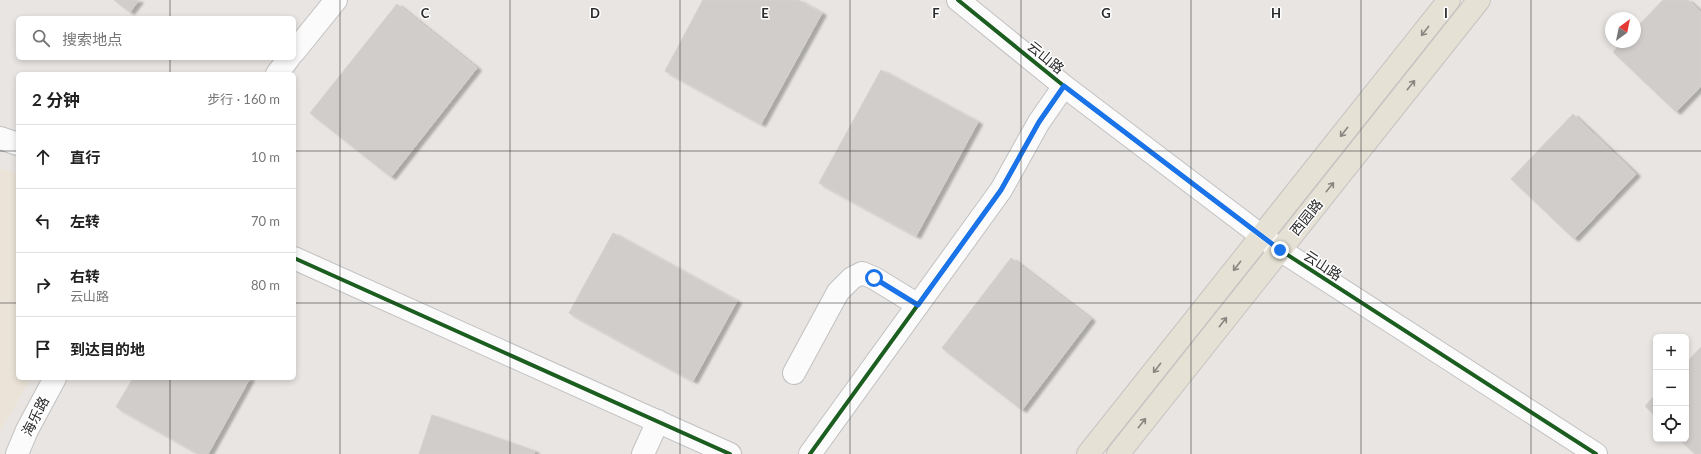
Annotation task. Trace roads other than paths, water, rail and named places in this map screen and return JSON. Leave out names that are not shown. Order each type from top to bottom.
[{"type":"main road","name":"西园路","points":[[1088,454],[1449,0]]},
{"type":"main road","name":"西园路","points":[[1118,454],[1479,0]]},
{"type":"street","points":[[296,50],[336,0]]},
{"type":"street","name":"云山路","points":[[958,0],[1064,86],[1280,250],[1596,454]]},
{"type":"street","points":[[279,72],[288,60]]},
{"type":"street","points":[[810,454],[1001,190],[1039,122],[1064,86]]},
{"type":"street","points":[[0,138],[16,143]]},
{"type":"street","points":[[296,259],[730,454]]},
{"type":"street","points":[[794,373],[838,292],[852,278],[862,273],[874,278],[918,305]]},
{"type":"street","name":"海乐路","points":[[17,454],[27,430],[54,380]]},
{"type":"street","points":[[643,454],[658,422]]}]
